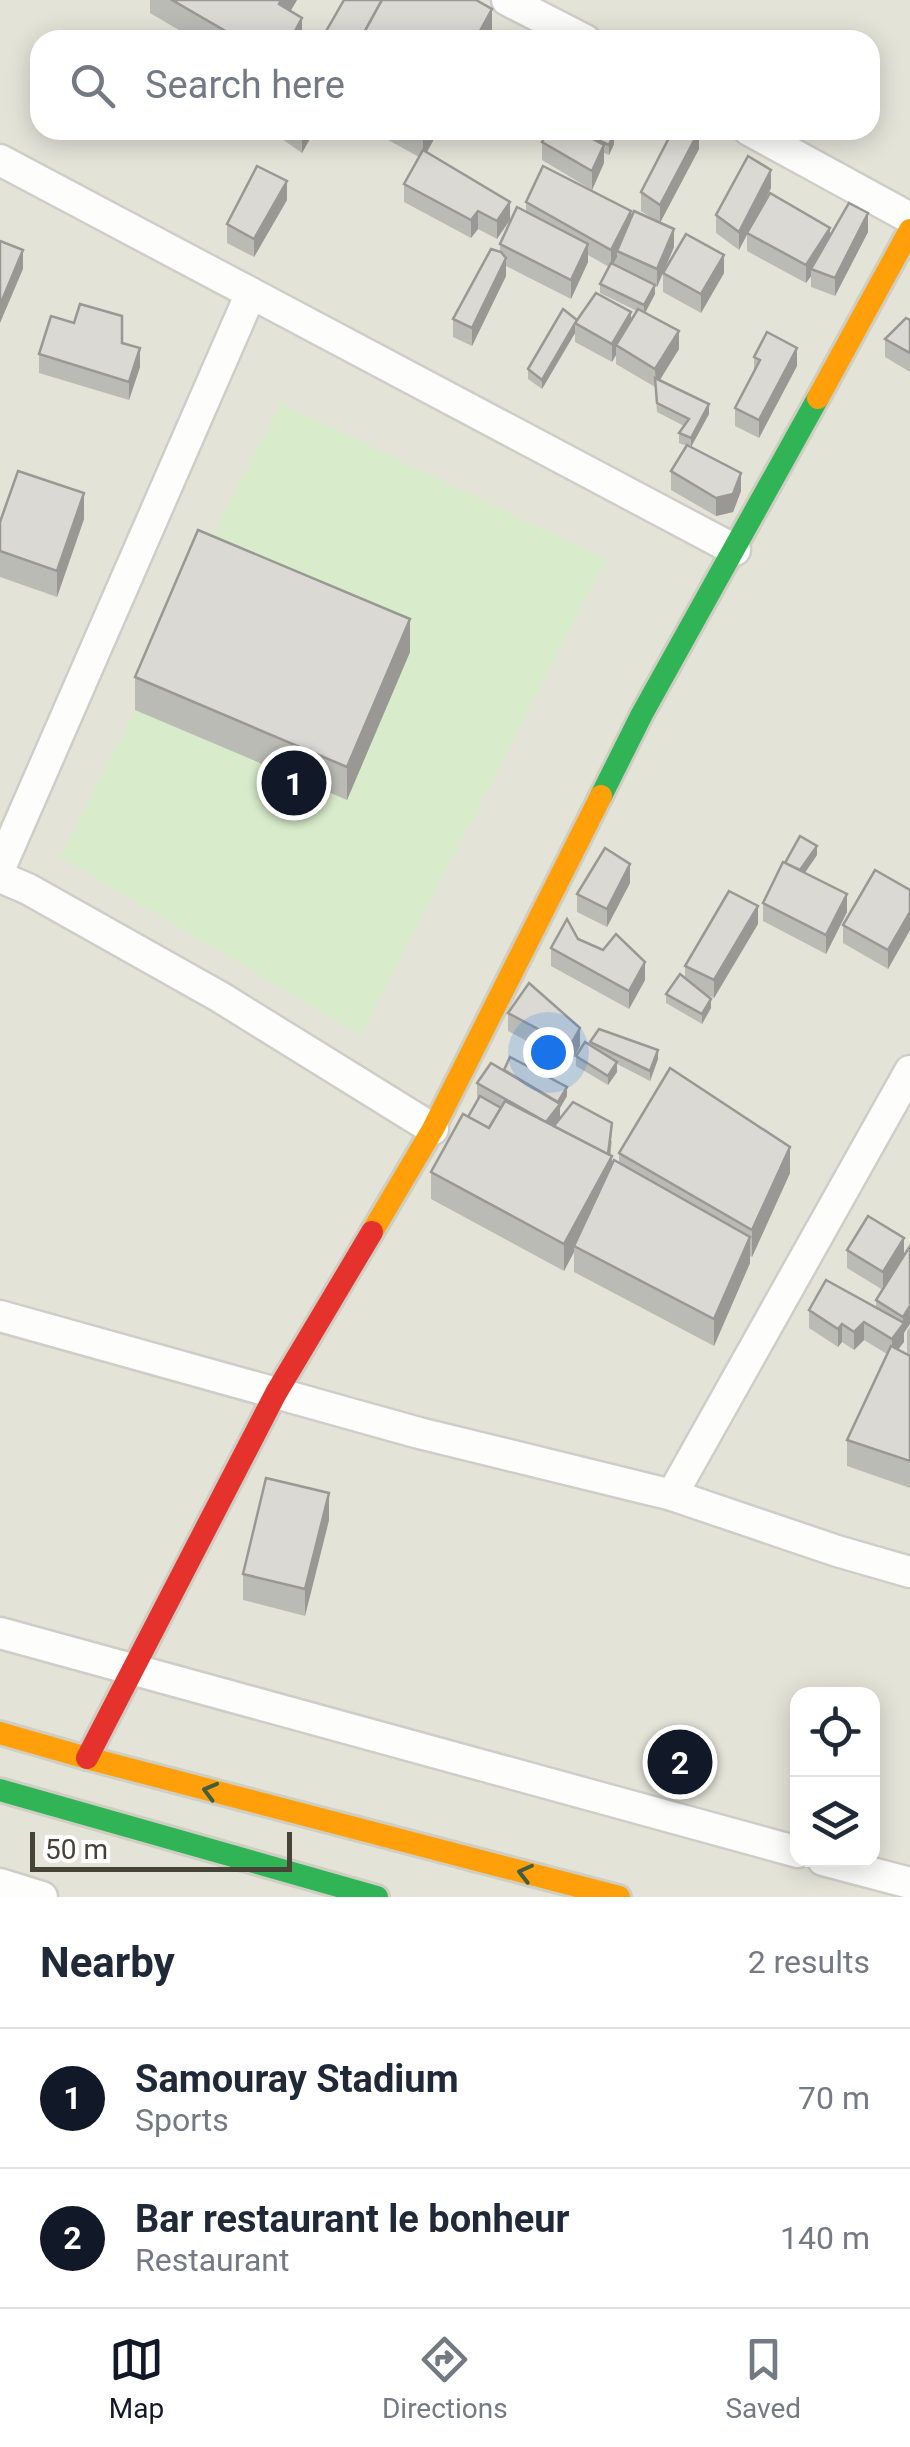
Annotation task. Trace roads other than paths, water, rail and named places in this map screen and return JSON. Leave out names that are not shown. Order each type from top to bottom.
[{"type":"street","points":[[507,0],[565,30]]},
{"type":"street","points":[[767,140],[910,218]]},
{"type":"street","points":[[0,160],[735,550]]},
{"type":"street","points":[[87,1758],[276,1393],[432,1129],[642,714],[910,230]]},
{"type":"street","points":[[0,868],[251,293]]},
{"type":"street","points":[[0,877],[220,997],[432,1129]]},
{"type":"street","points":[[672,1495],[910,1071]]},
{"type":"street","points":[[0,1316],[419,1433],[672,1495],[910,1572]]},
{"type":"street","points":[[0,1633],[790,1850]]},
{"type":"street","points":[[0,1733],[619,1897]]},
{"type":"street","points":[[0,1790],[376,1897]]},
{"type":"street","points":[[849,1867],[910,1883]]},
{"type":"street","points":[[0,1884],[42,1897]]},
{"type":"place","name":"Samouray Stadium","points":[[294,783]]},
{"type":"place","name":"Bar restaurant le bonheur","points":[[680,1762]]}]
